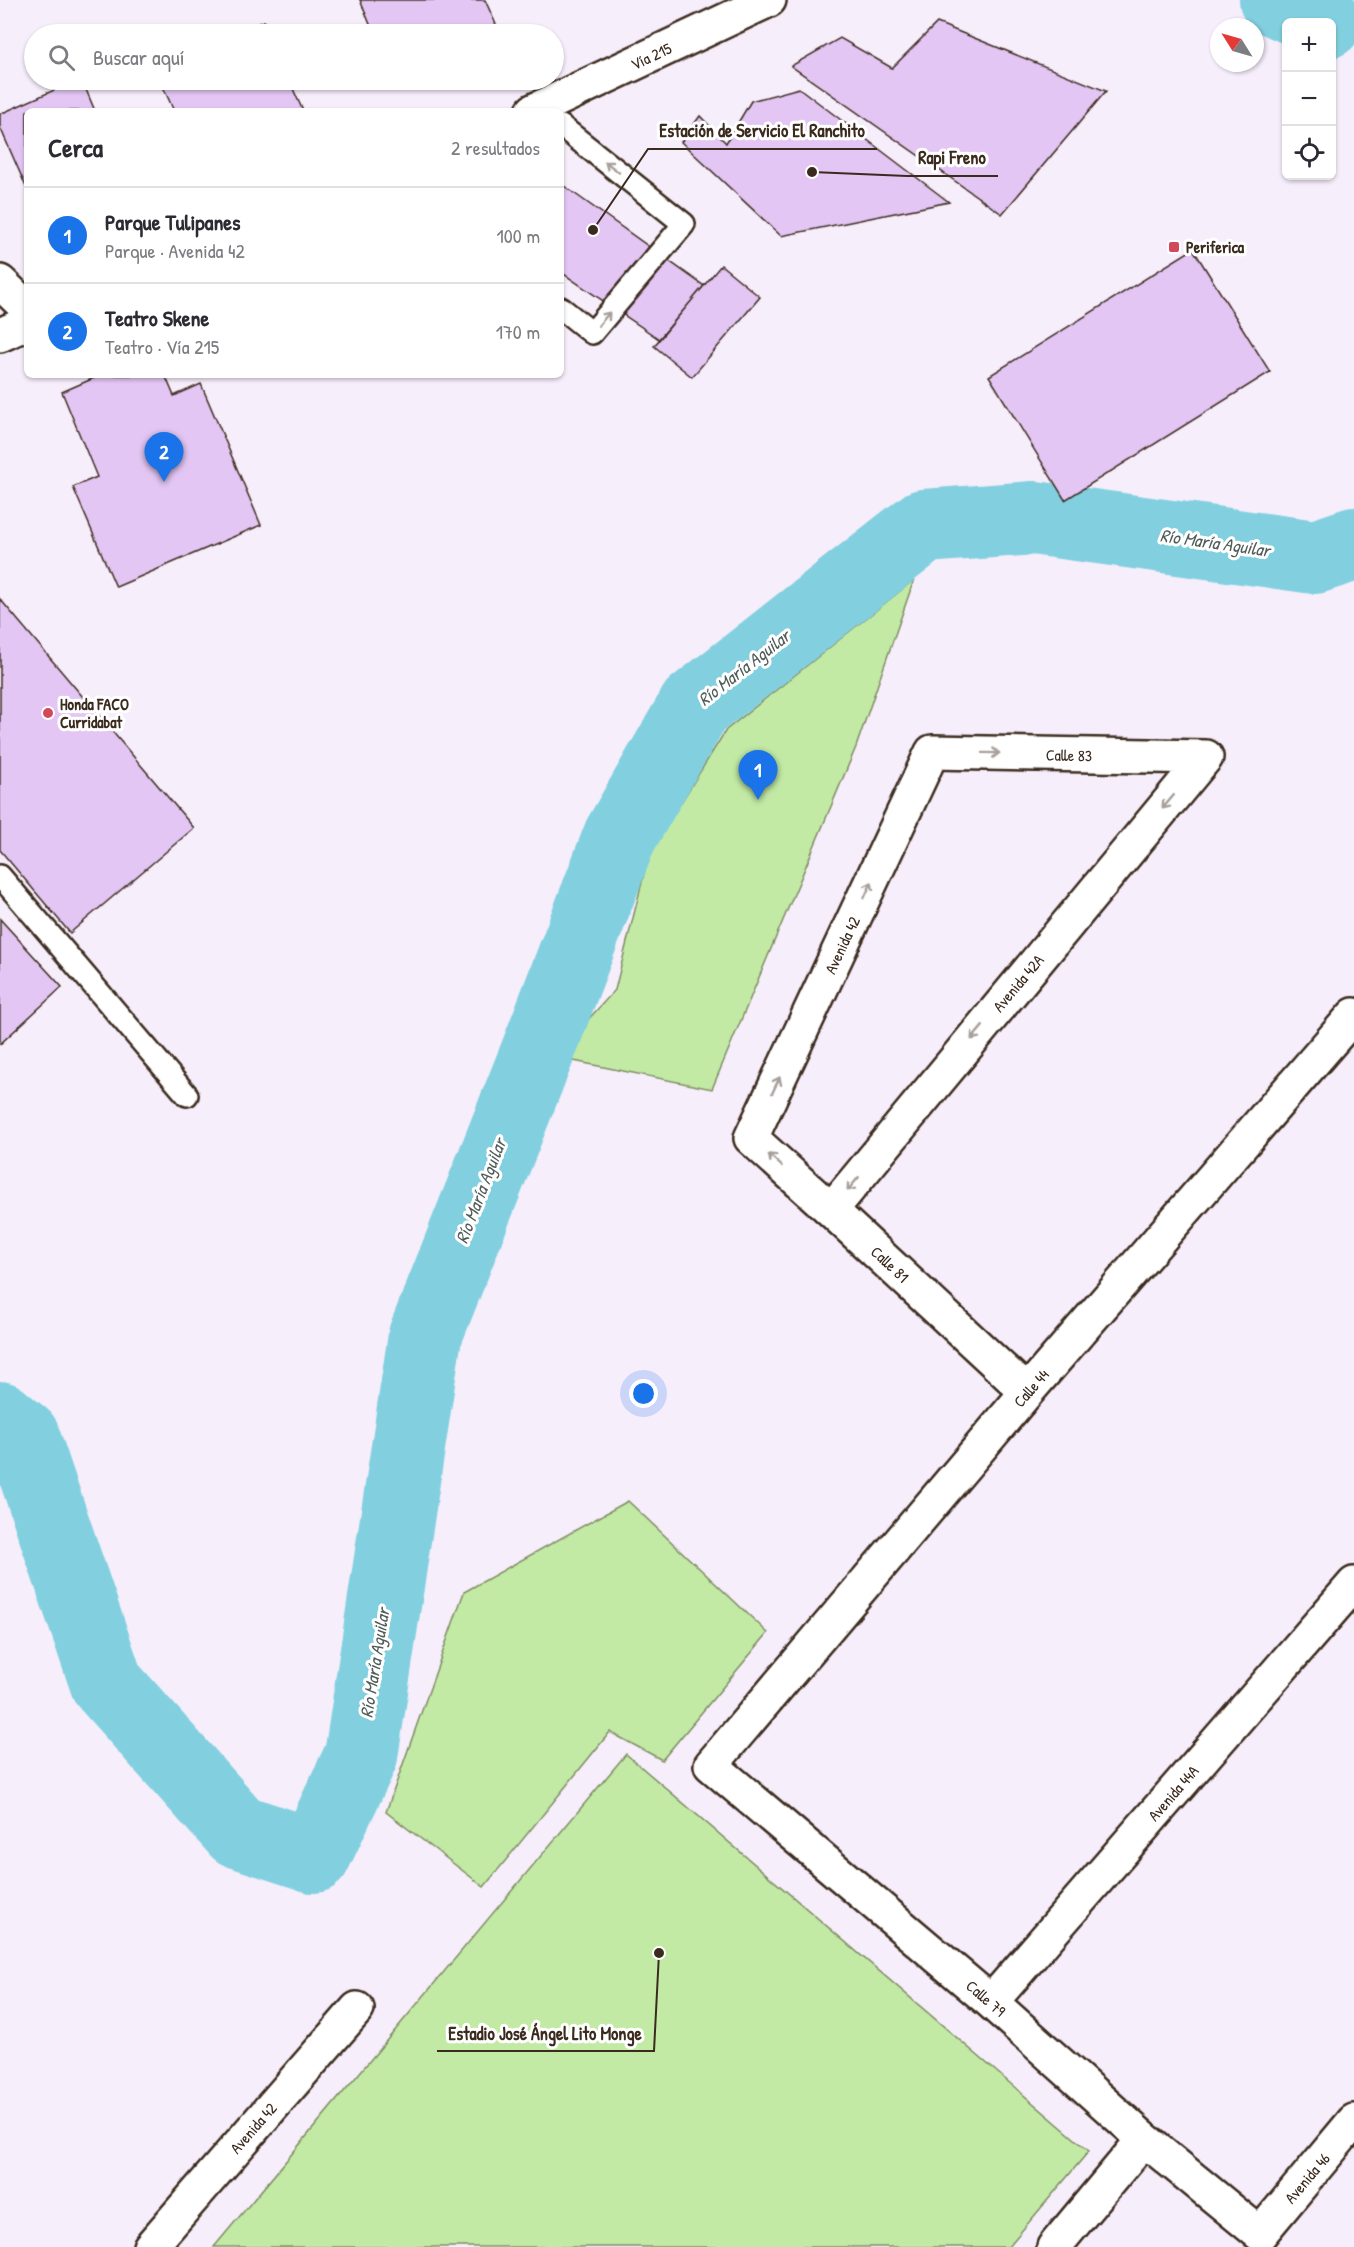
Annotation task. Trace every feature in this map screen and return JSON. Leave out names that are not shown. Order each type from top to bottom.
[{"type":"street","name":"Vía 215","points":[[556,108],[769,0]]},
{"type":"street","points":[[0,282],[24,305]]},
{"type":"street","points":[[0,335],[24,324]]},
{"type":"street","name":"Calle 83","points":[[932,752],[1206,757]]},
{"type":"street","name":"Avenida 42","points":[[751,1138],[932,752]]},
{"type":"street","name":"Avenida 42A","points":[[831,1210],[1206,757]]},
{"type":"street","name":"Calle 44","points":[[711,1765],[1028,1392],[1354,1015]]},
{"type":"street","name":"Calle 81","points":[[751,1138],[1028,1392]]},
{"type":"street","name":"Avenida 44A","points":[[991,2002],[1354,1584]]},
{"type":"street","name":"Calle 79","points":[[711,1765],[991,2002],[1144,2139],[1260,2234]]},
{"type":"street","name":"Avenida 42","points":[[150,2247],[357,2009]]},
{"type":"street","name":"Avenida 46","points":[[1260,2234],[1354,2121]]},
{"type":"street","points":[[1054,2247],[1144,2139]]},
{"type":"lane","points":[[564,130],[684,224],[592,333],[564,310]]},
{"type":"lane","points":[[0,876],[187,1095]]},
{"type":"green space","points":[[914,580],[856,747],[712,1089],[554,1057],[615,990],[649,854],[726,730]]},
{"type":"green space","points":[[628,1501],[768,1633],[662,1760],[610,1732],[484,1887],[386,1812],[464,1592]]},
{"type":"green space","points":[[626,1754],[1089,2151],[1008,2247],[214,2247]]},
{"type":"building","points":[[360,0],[485,0],[496,24],[370,24]]},
{"type":"building","points":[[937,23],[1106,91],[1002,214],[791,66],[840,38],[892,68]]},
{"type":"building","points":[[799,88],[949,202],[781,236],[681,142],[700,116],[726,143],[751,101]]},
{"type":"building","points":[[54,90],[86,90],[94,108],[24,108],[24,182],[0,127],[0,114]]},
{"type":"building","points":[[165,90],[294,90],[302,108],[173,108]]},
{"type":"building","points":[[564,186],[704,286],[659,339],[564,274]]},
{"type":"building","points":[[1193,249],[1270,372],[1065,500],[989,376]]},
{"type":"building","points":[[721,265],[760,297],[692,377],[654,346]]},
{"type":"building","points":[[94,378],[166,378],[174,396],[201,384],[261,525],[116,587],[73,487],[97,477],[62,392]]},
{"type":"building","name":"Honda FACO Curridabat","points":[[0,599],[194,828],[70,933],[0,850]]},
{"type":"building","points":[[0,919],[62,987],[0,1044]]},
{"type":"waterway","name":"Río María Aguilar","points":[[1276,0],[1317,18]]},
{"type":"waterway","name":"Río María Aguilar","points":[[0,1418],[23,1437],[107,1684],[238,1831],[314,1856],[361,1756],[425,1336],[620,836],[695,706],[924,526],[1034,518],[1315,557],[1354,544]]},
{"type":"place","name":"Rapi Freno","points":[[812,172]]},
{"type":"place","name":"Estación de Servicio El Ranchito","points":[[593,230]]},
{"type":"place","name":"Periferica","points":[[1174,247]]},
{"type":"place","name":"Teatro Skene","points":[[164,482]]},
{"type":"place","name":"Honda FACO Curridabat","points":[[48,713]]},
{"type":"place","name":"Parque Tulipanes","points":[[758,800]]},
{"type":"place","name":"Estadio José Ángel Lito Monge","points":[[659,1953]]}]
